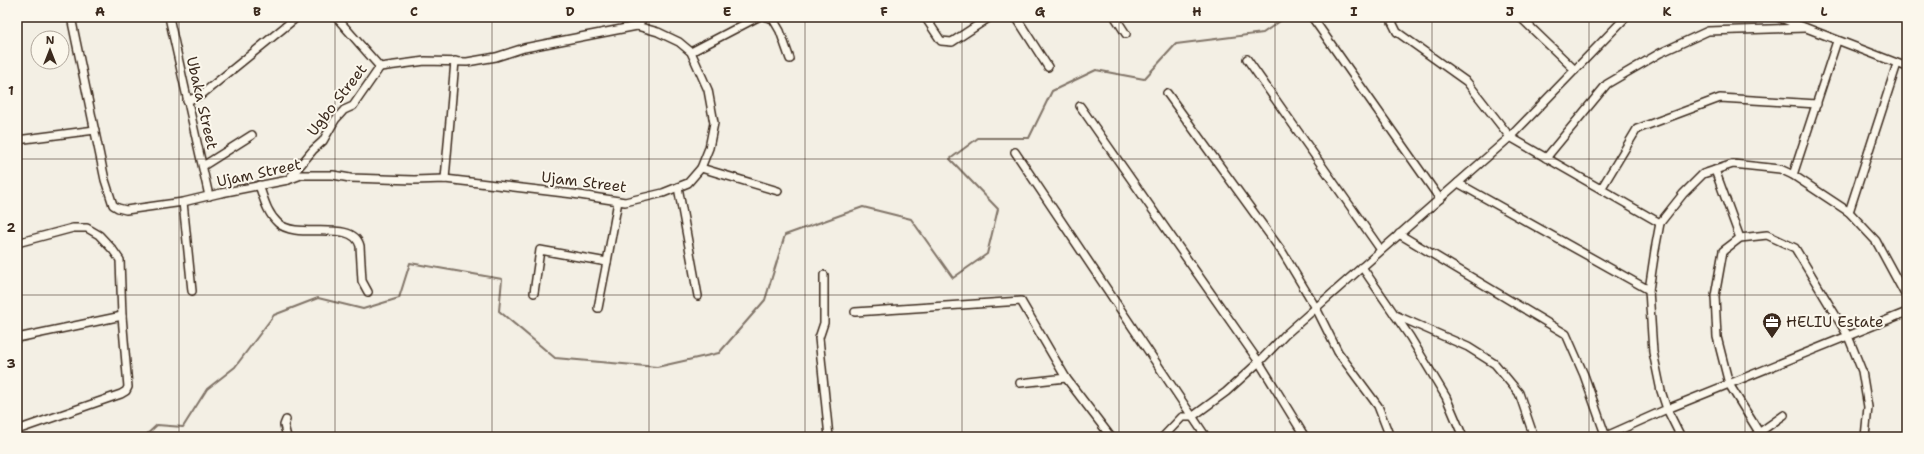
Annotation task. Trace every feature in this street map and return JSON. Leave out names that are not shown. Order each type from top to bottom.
[{"type":"street","name":"Ujam Street","points":[[70,17],[105,180],[113,205],[118,208],[142,209],[183,202],[288,180],[300,175],[414,180],[445,179],[573,194],[618,201],[642,199],[688,183],[701,168],[709,148],[714,123],[708,90],[691,52],[679,42],[665,35],[637,26],[524,48],[496,57],[467,62],[425,61],[380,67]]},
{"type":"street","name":"Ubaka Street","points":[[169,17],[209,196]]},
{"type":"street","points":[[187,101],[201,95],[297,17]]},
{"type":"street","name":"Ugbo Street","points":[[288,180],[313,150],[323,141],[335,120],[344,110],[353,106],[380,67],[336,17]]},
{"type":"street","points":[[637,26],[644,17]]},
{"type":"street","points":[[691,52],[758,17]]},
{"type":"street","points":[[766,17],[773,19],[780,31],[790,59]]},
{"type":"street","points":[[925,17],[941,41],[952,42],[990,17]]},
{"type":"street","points":[[1016,17],[1048,67]]},
{"type":"street","points":[[1115,17],[1126,34]]},
{"type":"street","points":[[1312,17],[1440,199]]},
{"type":"street","points":[[1396,17],[1392,22],[1397,32],[1467,82],[1510,137],[1660,223]]},
{"type":"street","points":[[1520,17],[1575,70]]},
{"type":"street","points":[[1163,437],[1182,417],[1192,417],[1226,392],[1316,308],[1510,137],[1626,17]]},
{"type":"street","points":[[1778,17],[1907,67]]},
{"type":"street","points":[[1546,158],[1607,84],[1660,53],[1708,31],[1805,28]]},
{"type":"street","points":[[1793,175],[1837,41]]},
{"type":"street","points":[[1247,59],[1381,250]]},
{"type":"street","points":[[445,179],[455,61]]},
{"type":"street","points":[[1848,212],[1898,64]]},
{"type":"street","points":[[1167,93],[1284,253],[1316,308],[1338,352],[1378,406],[1390,437]]},
{"type":"street","points":[[1601,189],[1637,129],[1720,98],[1816,104]]},
{"type":"street","points":[[1080,106],[1258,362],[1305,437]]},
{"type":"street","points":[[17,140],[95,130]]},
{"type":"street","points":[[203,166],[252,135]]},
{"type":"street","points":[[1015,152],[1206,437]]},
{"type":"street","points":[[1681,437],[1667,409],[1661,391],[1653,352],[1649,290],[1660,223],[1683,194],[1703,174],[1733,164],[1780,169],[1793,175],[1848,212],[1876,241],[1907,298]]},
{"type":"street","points":[[701,168],[778,191]]},
{"type":"street","points":[[1715,170],[1740,238]]},
{"type":"street","points":[[1458,183],[1649,290]]},
{"type":"street","points":[[259,185],[268,211],[283,227],[322,231],[340,231],[354,235],[359,240],[362,281],[368,292]]},
{"type":"street","points":[[678,187],[698,296]]},
{"type":"street","points":[[598,308],[618,201]]},
{"type":"street","points":[[183,202],[192,291]]},
{"type":"street","points":[[17,242],[73,228],[87,228],[99,235],[120,260],[122,316],[128,387],[126,391],[121,394],[17,430]]},
{"type":"street","points":[[1400,234],[1566,334],[1584,375],[1605,437],[1667,409],[1907,312]]},
{"type":"street","points":[[1784,415],[1758,435],[1729,384],[1717,337],[1715,296],[1723,251],[1740,238],[1766,235],[1795,248],[1848,336],[1862,372],[1868,408],[1865,437]]},
{"type":"street","points":[[534,293],[540,250],[607,262]]},
{"type":"street","points":[[1362,267],[1395,315],[1446,397],[1463,437]]},
{"type":"street","points":[[824,275],[824,323],[819,338],[829,437]]},
{"type":"street","points":[[855,312],[1021,301],[1066,378],[1111,437]]},
{"type":"street","points":[[1395,315],[1468,347],[1495,364],[1519,393],[1534,437]]},
{"type":"street","points":[[17,338],[122,316]]},
{"type":"street","points":[[1020,383],[1066,378]]},
{"type":"street","points":[[286,420],[284,425],[287,437]]},
{"type":"waterway","points":[[144,437],[157,425],[183,427],[207,389],[235,367],[274,315],[318,298],[363,309],[399,298],[410,263],[502,279],[499,311],[555,358],[657,367],[719,353],[765,300],[785,235],[863,207],[911,219],[953,278],[987,254],[998,209],[950,159],[978,138],[1029,138],[1052,91],[1096,70],[1144,79],[1176,44],[1263,33],[1286,17]]},
{"type":"place","name":"HELIU Estate","points":[[1772,339]]}]
